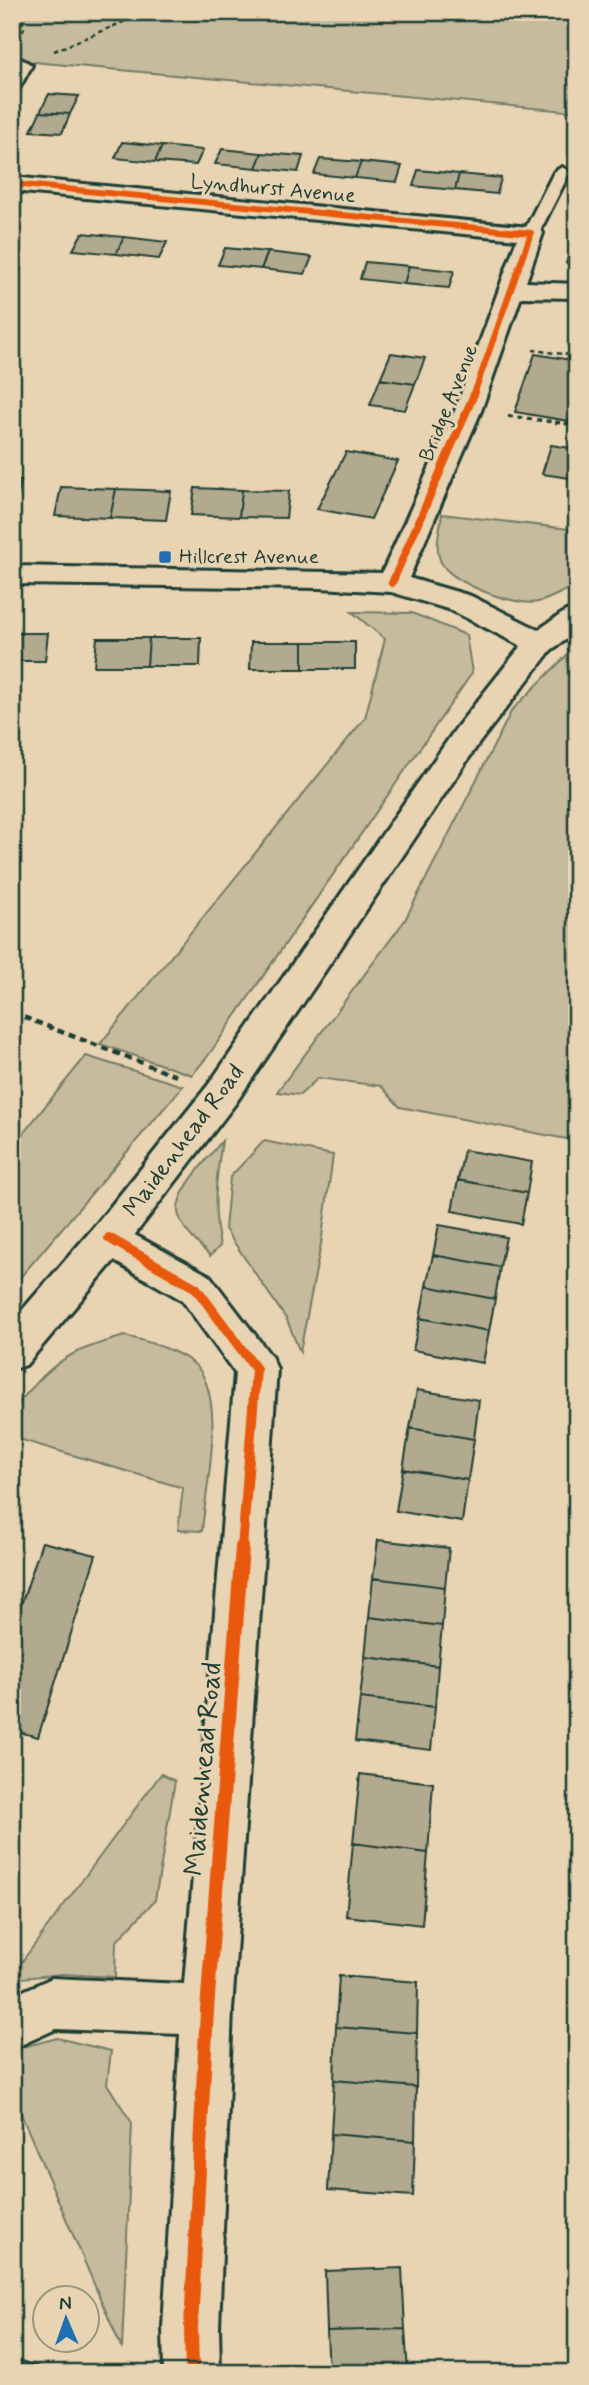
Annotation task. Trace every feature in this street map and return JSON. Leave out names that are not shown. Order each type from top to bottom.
[{"type":"street","name":"Lyndhurst Avenue","points":[[12,184],[531,233]]},
{"type":"street","name":"Bridge Avenue","points":[[392,583],[468,411],[531,233]]},
{"type":"street","points":[[510,289],[577,291]]},
{"type":"street","points":[[12,575],[320,579],[392,583],[461,603],[540,643]]},
{"type":"street","name":"Maidenhead Road","points":[[192,2373],[191,2327],[207,2010],[256,1369],[196,1288],[109,1238],[222,1094],[468,735],[540,643],[577,618]]},
{"type":"street","points":[[12,1352],[109,1238]]},
{"type":"street","points":[[12,2024],[52,2003],[207,2010]]},
{"type":"lane","points":[[531,233],[562,172]]},
{"type":"path","points":[[17,73],[147,12]]},
{"type":"path","points":[[468,411],[577,425]]},
{"type":"path","points":[[12,1017],[23,1017],[222,1094]]},
{"type":"shaded area","points":[[12,12],[577,12],[577,112],[12,60]]},
{"type":"shaded area","points":[[442,514],[577,530],[577,583],[548,599],[528,603],[500,597],[470,585],[447,570],[439,557]]},
{"type":"shaded area","points":[[352,612],[412,613],[466,635],[472,673],[208,1056],[192,1075],[100,1044],[365,718],[385,639]]},
{"type":"shaded area","points":[[577,645],[577,1141],[400,1107],[381,1086],[318,1078],[300,1095],[277,1092],[405,920],[512,710]]},
{"type":"shaded area","points":[[86,1056],[183,1086],[12,1287],[12,1147]]},
{"type":"shaded area","points":[[222,1141],[216,1194],[220,1246],[210,1256],[184,1227],[178,1208],[193,1177]]},
{"type":"shaded area","points":[[264,1141],[333,1155],[321,1244],[300,1352],[287,1320],[225,1229],[230,1177]]},
{"type":"shaded area","points":[[125,1336],[166,1348],[187,1359],[201,1372],[208,1388],[212,1450],[202,1531],[178,1530],[183,1488],[12,1437],[12,1410],[50,1370],[72,1354]]},
{"type":"shaded area","points":[[161,1774],[175,1781],[155,1900],[116,1942],[115,1977],[62,1974],[12,1979],[12,1975]]},
{"type":"shaded area","points":[[57,2038],[111,2051],[107,2084],[132,2123],[122,2349],[102,2302],[102,2284],[94,2284],[12,2093],[12,2050]]},
{"type":"building","points":[[49,94],[79,96],[70,114],[40,112]]},
{"type":"building","points":[[40,112],[70,114],[62,133],[31,131]]},
{"type":"building","points":[[122,142],[162,146],[155,162],[115,158]]},
{"type":"building","points":[[162,146],[203,150],[196,165],[155,162]]},
{"type":"building","points":[[222,149],[262,153],[256,168],[215,164]]},
{"type":"building","points":[[262,153],[303,156],[298,172],[256,168]]},
{"type":"building","points":[[320,159],[361,162],[355,178],[314,174]]},
{"type":"building","points":[[361,162],[402,166],[397,182],[355,178]]},
{"type":"building","points":[[418,170],[459,174],[455,190],[413,186]]},
{"type":"building","points":[[459,174],[501,178],[497,194],[455,190]]},
{"type":"building","points":[[82,233],[124,237],[116,254],[73,250]]},
{"type":"building","points":[[577,235],[577,265],[566,263]]},
{"type":"building","points":[[124,237],[167,242],[159,259],[116,254]]},
{"type":"building","points":[[225,248],[268,252],[261,269],[218,265]]},
{"type":"building","points":[[268,252],[312,257],[305,274],[261,269]]},
{"type":"building","points":[[365,262],[409,266],[404,284],[360,279]]},
{"type":"building","points":[[409,266],[454,271],[449,288],[404,284]]},
{"type":"building","points":[[391,353],[425,358],[415,384],[380,379]]},
{"type":"building","points":[[535,354],[577,361],[577,396],[569,421],[515,412]]},
{"type":"building","points":[[380,379],[415,384],[405,410],[370,405]]},
{"type":"building","points":[[551,445],[577,449],[577,479],[542,474]]},
{"type":"building","points":[[346,452],[398,461],[371,519],[317,509]]},
{"type":"building","points":[[12,481],[21,481],[15,509],[12,509]]},
{"type":"building","points":[[61,487],[116,489],[110,518],[55,516]]},
{"type":"building","points":[[195,488],[242,490],[239,517],[191,515]]},
{"type":"building","points":[[116,489],[171,491],[166,520],[110,518]]},
{"type":"building","points":[[242,490],[289,491],[286,518],[239,517]]},
{"type":"building","points":[[12,633],[48,633],[45,661],[12,661]]},
{"type":"building","points":[[97,638],[149,638],[147,666],[94,666]]},
{"type":"building","points":[[149,638],[201,638],[200,666],[147,666]]},
{"type":"building","points":[[251,642],[303,642],[303,669],[250,669]]},
{"type":"building","points":[[303,642],[355,642],[355,669],[303,669]]},
{"type":"building","points":[[464,1150],[532,1162],[527,1193],[458,1180]]},
{"type":"building","points":[[458,1180],[527,1193],[521,1224],[452,1211]]},
{"type":"building","points":[[439,1225],[506,1237],[500,1267],[433,1255]]},
{"type":"building","points":[[433,1255],[500,1267],[495,1299],[426,1286]]},
{"type":"building","points":[[426,1286],[495,1299],[489,1331],[420,1318]]},
{"type":"building","points":[[420,1318],[489,1331],[483,1363],[413,1350]]},
{"type":"building","points":[[417,1390],[479,1400],[474,1439],[410,1428]]},
{"type":"building","points":[[410,1428],[474,1439],[468,1480],[403,1469]]},
{"type":"building","points":[[403,1469],[468,1480],[462,1522],[396,1511]]},
{"type":"building","points":[[378,1540],[449,1548],[445,1587],[373,1578]]},
{"type":"building","points":[[42,1542],[96,1555],[38,1737],[12,1730],[12,1632]]},
{"type":"building","points":[[373,1578],[445,1587],[442,1626],[369,1617]]},
{"type":"building","points":[[369,1617],[442,1626],[438,1666],[365,1657]]},
{"type":"building","points":[[365,1657],[438,1666],[435,1707],[360,1698]]},
{"type":"building","points":[[360,1698],[435,1707],[431,1750],[355,1741]]},
{"type":"building","points":[[360,1774],[433,1783],[428,1853],[353,1843]]},
{"type":"building","points":[[353,1843],[428,1853],[422,1925],[346,1916]]},
{"type":"building","points":[[339,1976],[418,1982],[417,2033],[336,2027]]},
{"type":"building","points":[[336,2027],[417,2033],[416,2087],[334,2080]]},
{"type":"building","points":[[334,2080],[416,2087],[415,2141],[331,2134]]},
{"type":"building","points":[[331,2134],[415,2141],[413,2196],[328,2190]]},
{"type":"building","points":[[402,2268],[405,2329],[327,2331],[325,2271]]},
{"type":"building","points":[[405,2329],[408,2373],[329,2373],[327,2331]]},
{"type":"building","points":[[12,2358],[51,2371],[51,2373],[12,2373]]},
{"type":"cycle path","points":[[12,184],[531,233],[468,411],[392,583]]},
{"type":"cycle path","points":[[109,1238],[196,1288],[256,1369],[207,2010],[191,2327],[192,2373]]},
{"type":"place","name":"Hillcrest Avenue","points":[[165,557]]}]
